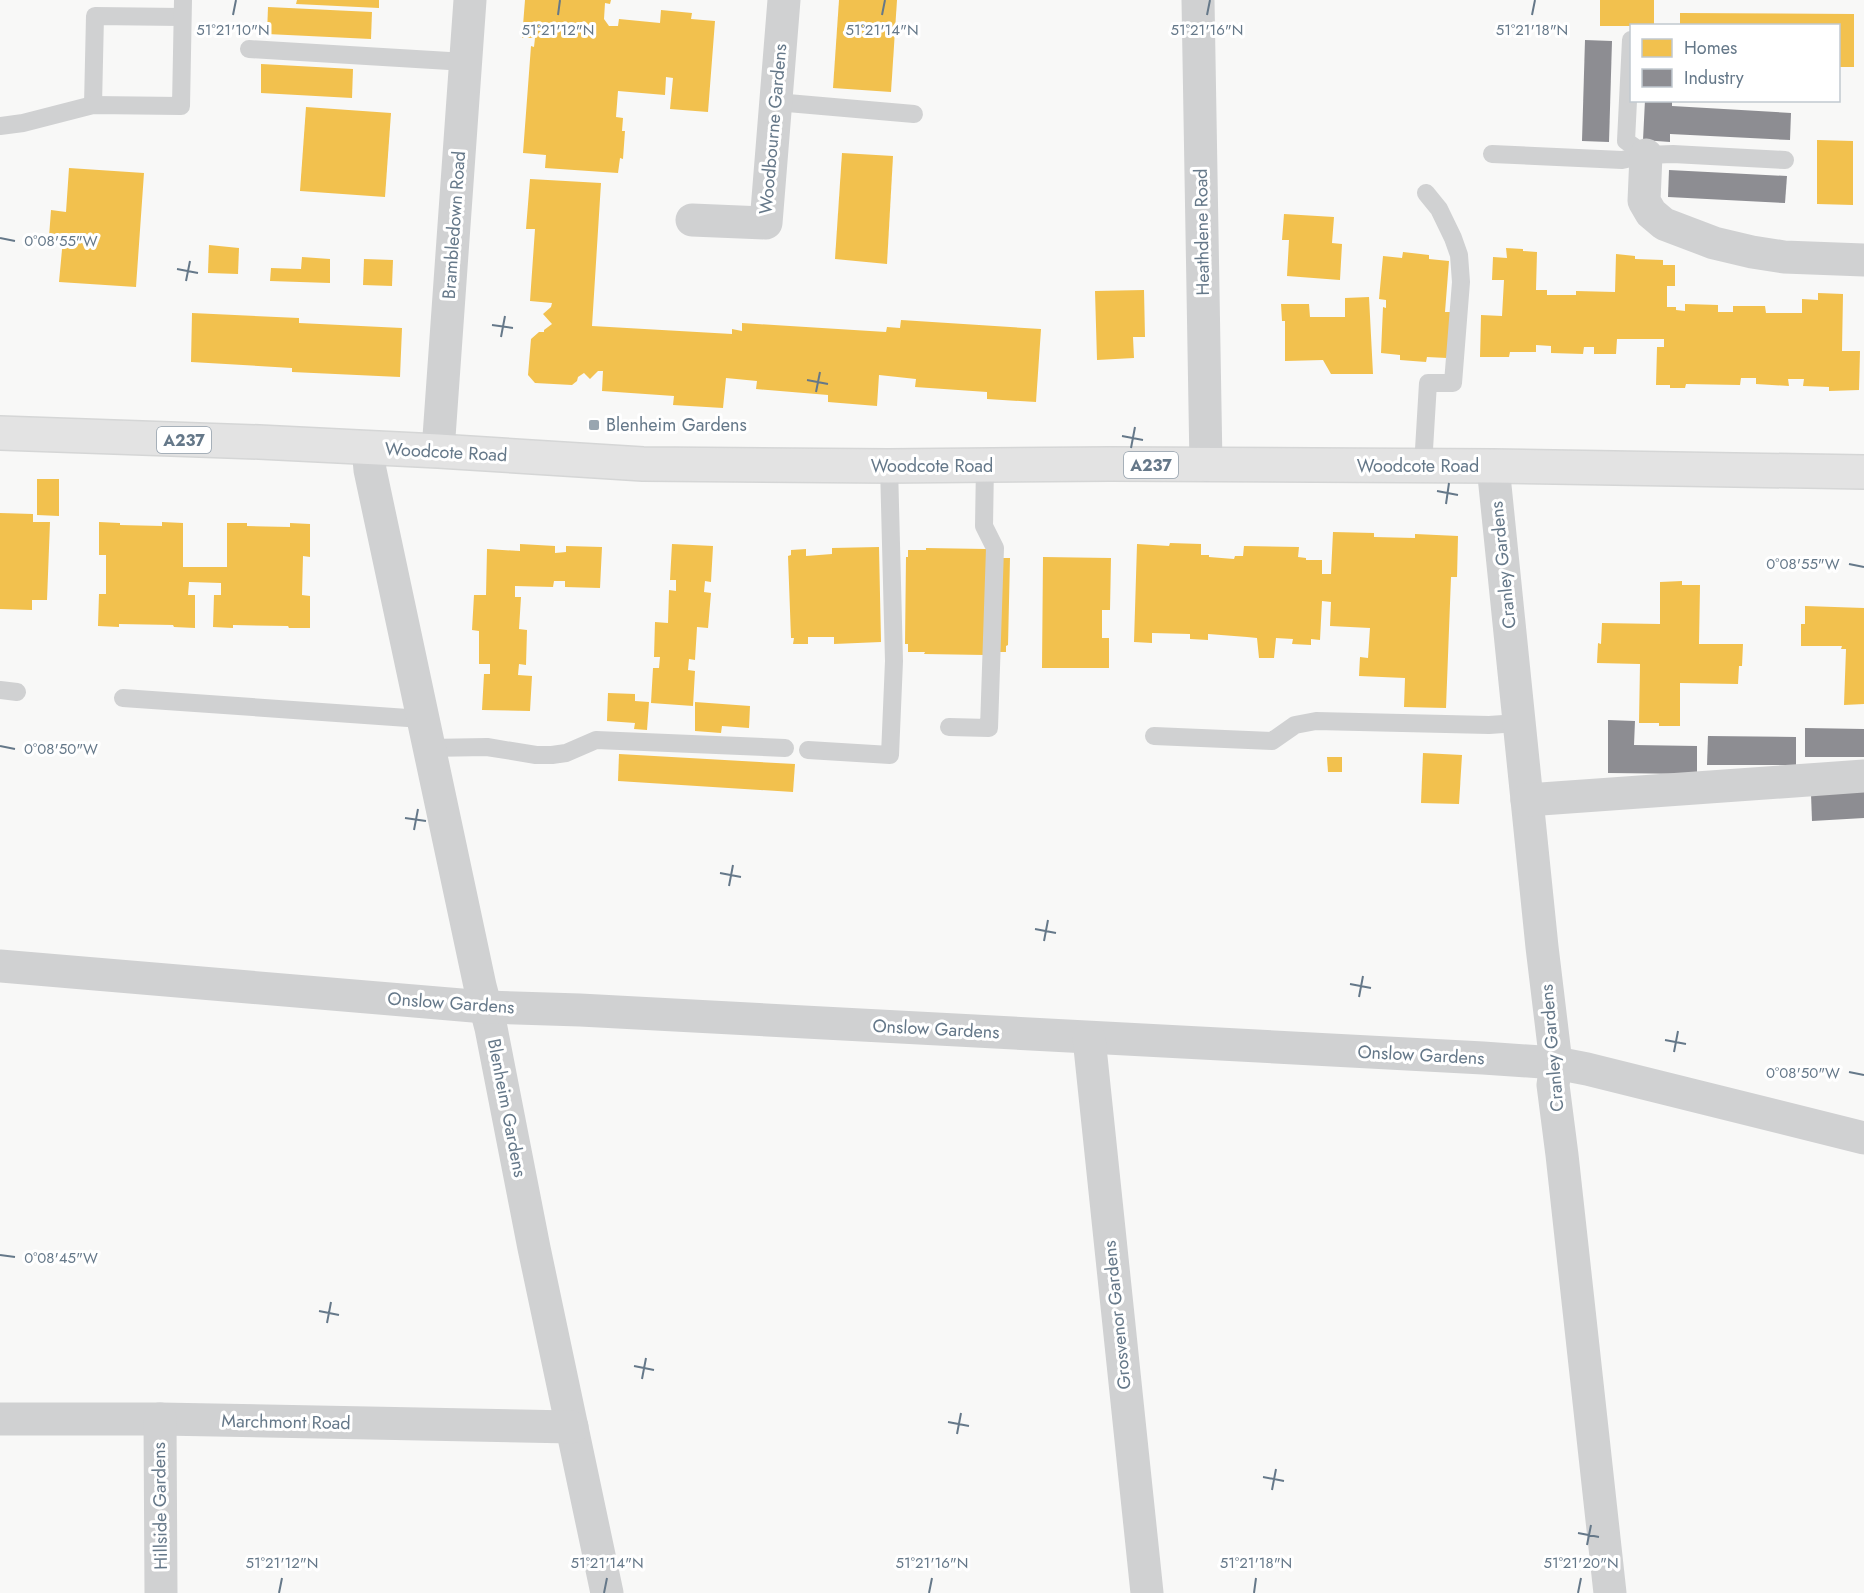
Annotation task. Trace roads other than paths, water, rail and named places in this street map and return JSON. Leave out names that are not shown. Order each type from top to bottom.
[{"type":"main road","name":"Woodcote Road","points":[[0,433],[260,442],[643,464],[1493,466],[1864,472]]},
{"type":"street","name":"Brambledown Road","points":[[438,451],[470,0]]},
{"type":"street","name":"Woodbourne Gardens","points":[[692,220],[766,223],[784,0]]},
{"type":"street","name":"Heathdene Road","points":[[1198,0],[1206,465]]},
{"type":"street","points":[[1647,155],[1644,201],[1651,213],[1664,224],[1714,243],[1752,252],[1784,257],[1864,260]]},
{"type":"street","name":"Blenheim Gardens","points":[[368,448],[370,470],[425,733],[491,1028],[607,1593]]},
{"type":"street","name":"Cranley Gardens","points":[[1493,466],[1518,723],[1556,1063],[1552,1085],[1563,1155],[1610,1593]]},
{"type":"street","points":[[1527,800],[1864,776]]},
{"type":"street","name":"Onslow Gardens","points":[[0,966],[485,1007],[580,1010],[1556,1063],[1628,1078],[1864,1138]]},
{"type":"street","name":"Grosvenor Gardens","points":[[1089,1038],[1147,1593]]},
{"type":"street","name":"Marchmont Road","points":[[0,1419],[160,1419],[572,1427]]},
{"type":"street","name":"Hillside Gardens","points":[[160,1419],[161,1593]]},
{"type":"lane","points":[[0,126],[23,123],[93,105],[181,106],[183,9],[95,16],[93,105]]},
{"type":"lane","points":[[249,49],[466,62]]},
{"type":"lane","points":[[1630,60],[1626,141],[1647,155]]},
{"type":"lane","points":[[776,102],[914,114]]},
{"type":"lane","points":[[1492,154],[1622,160],[1647,155],[1673,154],[1785,160]]},
{"type":"lane","points":[[1423,466],[1428,382],[1453,383],[1461,282],[1459,255],[1453,238],[1439,209],[1426,193]]},
{"type":"lane","points":[[949,727],[989,728],[996,548],[984,526],[985,465]]},
{"type":"lane","points":[[808,750],[890,755],[894,661],[889,466]]},
{"type":"lane","points":[[123,698],[425,733],[536,755],[566,753],[596,740],[785,748]]},
{"type":"lane","points":[[1154,736],[1272,741],[1295,725],[1316,721],[1489,725],[1518,723]]},
{"type":"place","name":"Blenheim Gardens","points":[[594,425]]}]
